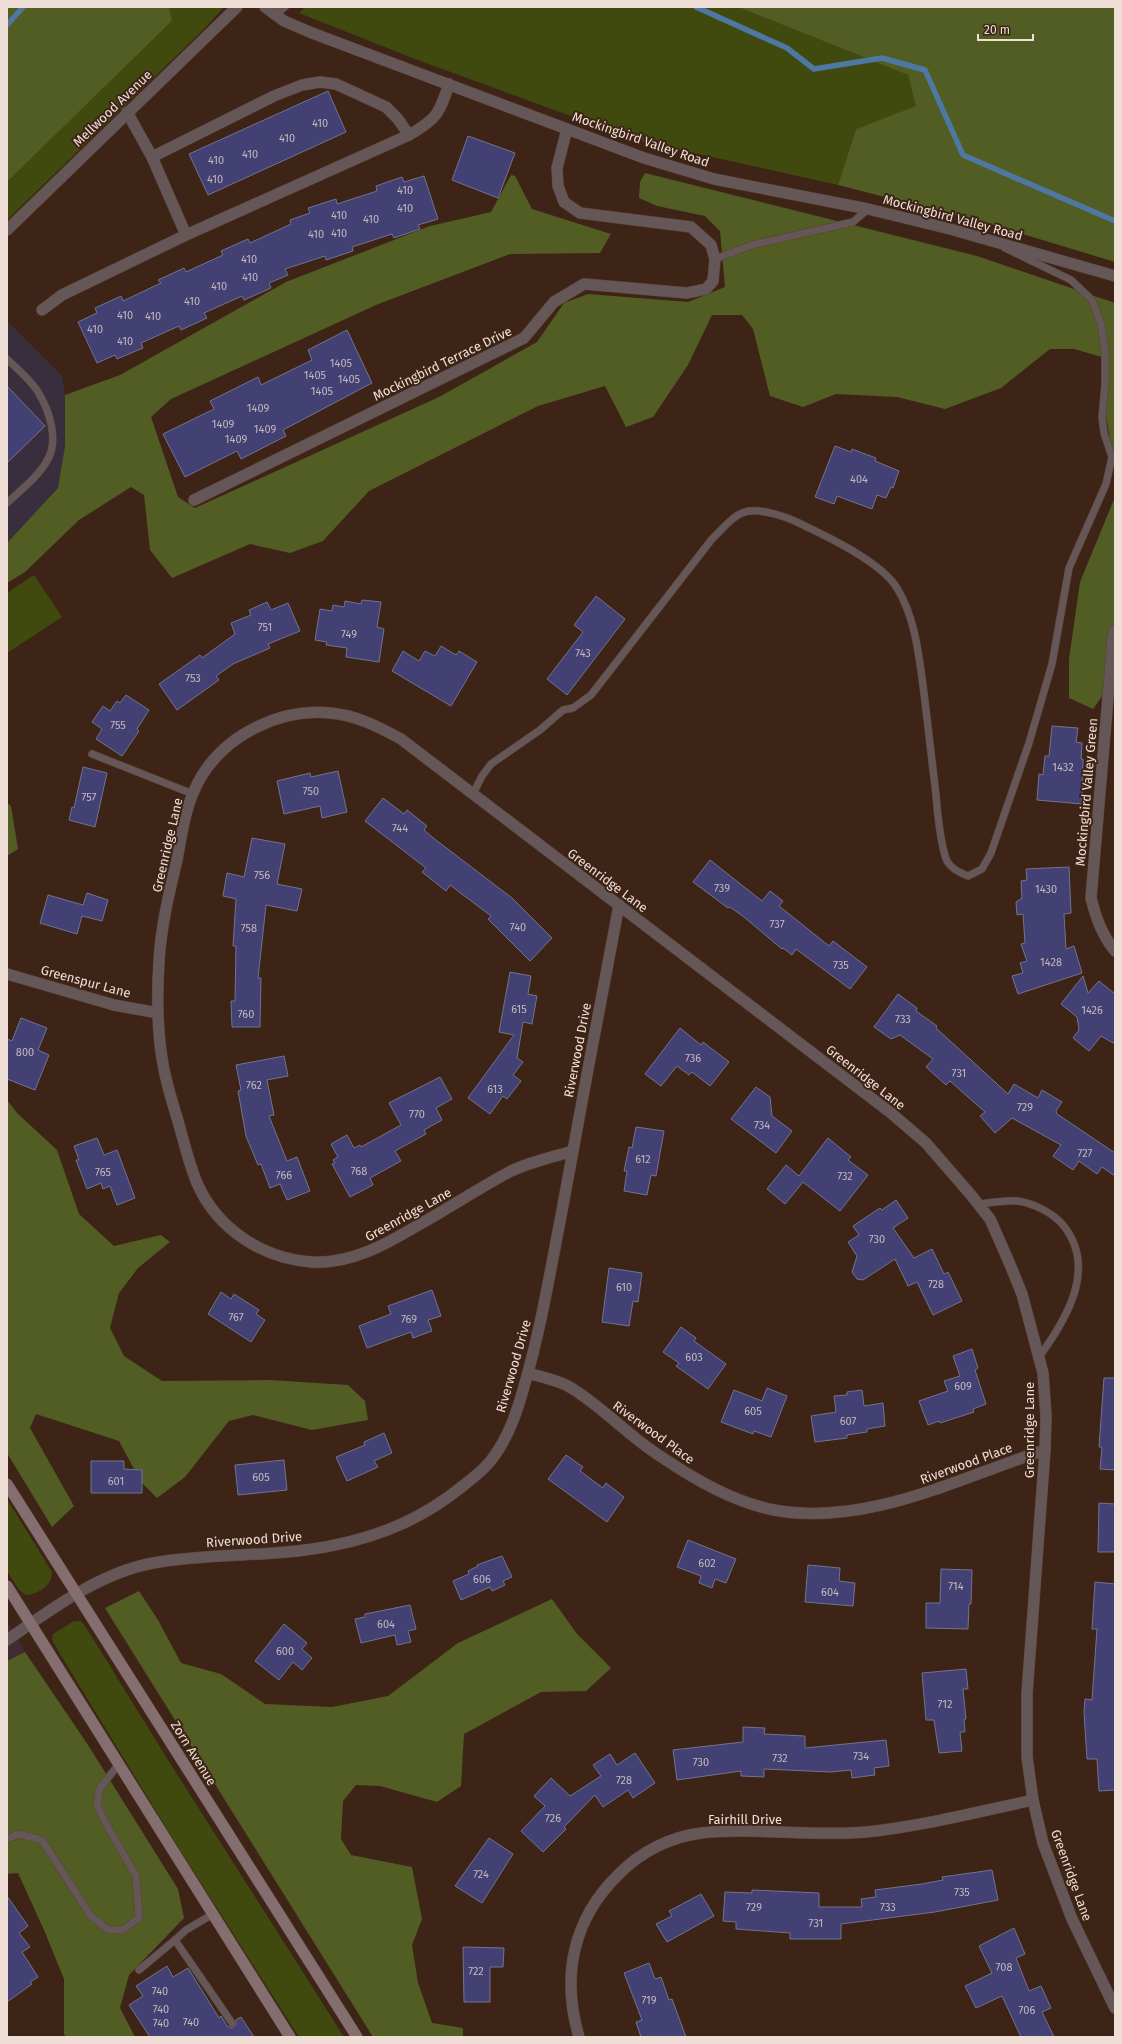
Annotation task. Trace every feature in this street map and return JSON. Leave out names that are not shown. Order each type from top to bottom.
[{"type":"main road","name":"Zorn Avenue","points":[[7,1484],[357,2037]]},
{"type":"main road","points":[[7,1586],[290,2037]]},
{"type":"street","name":"Mellwood Avenue","points":[[7,230],[237,7]]},
{"type":"street","name":"Mockingbird Valley Road","points":[[265,7],[284,21],[312,33],[644,158],[714,179],[868,208],[989,240],[1115,276]]},
{"type":"street","points":[[152,158],[274,96],[302,85],[320,82],[336,84],[386,107],[398,119],[409,135]]},
{"type":"street","points":[[42,310],[62,295],[186,235],[409,135],[429,123],[440,110],[449,84]]},
{"type":"street","points":[[127,112],[152,158],[186,235]]},
{"type":"street","name":"Mockingbird Terrace Drive","points":[[194,500],[524,338],[554,302],[584,284],[687,293],[706,290],[713,281],[715,259],[711,245],[691,226],[580,213],[564,202],[558,186],[558,168],[567,129]]},
{"type":"street","name":"Mockingbird Valley Green","points":[[1115,630],[1113,638],[1091,898],[1097,919],[1107,940],[1115,951]]},
{"type":"street","name":"Greenridge Lane","points":[[573,1151],[514,1170],[382,1246],[358,1256],[314,1262],[300,1261],[272,1254],[243,1239],[223,1223],[213,1211],[198,1184],[163,1065],[158,1013],[159,959],[166,915],[186,818],[193,794],[208,766],[220,752],[241,736],[271,721],[304,714],[330,713],[354,718],[382,728],[401,739],[892,1113],[926,1143],[990,1219],[1022,1294],[1043,1373],[1045,1402],[1045,1450],[1027,1694],[1027,1757],[1033,1800],[1043,1843],[1058,1885],[1115,2008]]},
{"type":"street","name":"Riverwood Drive","points":[[7,1640],[76,1595],[107,1578],[152,1563],[197,1557],[258,1555],[334,1546],[385,1532],[409,1522],[442,1503],[491,1461],[517,1412],[539,1333],[619,905]]},
{"type":"street","name":"Greenspur Lane","points":[[7,974],[114,1005],[158,1013]]},
{"type":"street","name":"Riverwood Place","points":[[528,1373],[567,1386],[658,1455],[708,1486],[751,1504],[787,1512],[832,1512],[874,1508],[907,1499],[1045,1450]]},
{"type":"street","name":"Fairhill Drive","points":[[579,2037],[572,2003],[571,1986],[572,1964],[579,1933],[594,1902],[603,1890],[625,1867],[653,1849],[668,1842],[701,1833],[728,1831],[815,1835],[865,1832],[938,1821],[1033,1800]]},
{"type":"lane","points":[[275,14],[285,7]]},
{"type":"lane","points":[[715,259],[752,245],[853,222],[868,208]]},
{"type":"lane","points":[[473,794],[482,776],[491,764],[540,730],[562,710],[573,708],[591,695],[712,539],[741,513],[752,511],[788,517],[836,541],[882,571],[897,587],[914,630],[930,742],[938,819],[947,860],[956,872],[968,876],[982,869],[991,853],[1030,742],[1052,664],[1069,568],[1106,484],[1113,456],[1104,433],[1102,417],[1105,385],[1105,351],[1101,324],[1092,300],[1071,280],[1036,265],[989,240]]},
{"type":"lane","points":[[7,359],[38,392],[52,424],[53,443],[49,458],[37,474],[7,503]]},
{"type":"lane","points":[[92,754],[193,794]]},
{"type":"lane","points":[[978,1204],[1018,1201],[1044,1210],[1056,1218],[1069,1233],[1076,1249],[1078,1267],[1077,1284],[1071,1306],[1058,1331],[1039,1357]]},
{"type":"lane","points":[[7,1838],[18,1834],[42,1840],[91,1916],[108,1930],[122,1930],[139,1918],[136,1876],[105,1822],[97,1804],[100,1788],[119,1764]]},
{"type":"lane","points":[[139,1970],[186,1930],[213,1914]]},
{"type":"lane","points":[[176,1940],[232,2023]]},
{"type":"shaded area","points":[[7,321],[62,376],[65,395],[65,446],[58,488],[7,543]]},
{"type":"shaded area","points":[[7,1621],[25,1652],[7,1661]]},
{"type":"green space","points":[[7,7],[169,7],[172,21],[7,182]]},
{"type":"green space","points":[[169,7],[224,7],[205,28],[7,220],[7,182],[172,21]]},
{"type":"green space","points":[[305,7],[738,7],[908,75],[917,106],[856,129],[838,185],[636,140],[415,59],[299,13]]},
{"type":"green space","points":[[738,7],[1115,7],[1115,262],[990,224],[838,185],[856,129],[916,106],[908,75]]},
{"type":"green space","points":[[645,173],[977,256],[1115,303],[1115,468],[1106,416],[1109,359],[1074,349],[1050,349],[1001,388],[945,409],[897,397],[836,394],[803,407],[770,396],[753,329],[742,315],[712,315],[688,365],[653,417],[626,427],[605,386],[538,406],[369,491],[323,541],[290,553],[250,544],[172,578],[150,550],[144,495],[131,487],[79,520],[25,572],[7,583],[7,543],[58,488],[65,446],[65,395],[120,375],[286,282],[430,226],[491,212],[511,175],[515,176],[532,209],[611,234],[600,253],[510,254],[376,305],[171,399],[151,417],[178,497],[195,508],[439,397],[537,342],[564,303],[588,294],[688,302],[725,287],[720,231],[705,216],[657,206],[639,198],[640,182]]},
{"type":"green space","points":[[1115,497],[1115,618],[1103,695],[1093,709],[1069,698],[1069,659],[1080,582]]},
{"type":"green space","points":[[34,575],[62,617],[7,653],[7,593]]},
{"type":"green space","points":[[7,803],[11,806],[18,849],[7,856]]},
{"type":"green space","points":[[7,1100],[17,1113],[57,1150],[79,1214],[114,1246],[161,1235],[170,1242],[138,1268],[119,1293],[110,1328],[124,1356],[162,1381],[270,1380],[348,1385],[365,1401],[368,1420],[312,1430],[253,1415],[229,1421],[185,1477],[157,1498],[141,1482],[119,1441],[36,1414],[30,1428],[74,1506],[52,1527],[7,1453]]},
{"type":"green space","points":[[7,1499],[52,1572],[50,1581],[47,1585],[36,1593],[26,1595],[19,1590],[7,1571]]},
{"type":"green space","points":[[139,1591],[158,1620],[181,1663],[221,1674],[265,1704],[332,1707],[388,1696],[458,1643],[552,1599],[577,1634],[611,1668],[586,1691],[541,1692],[464,1734],[461,1786],[437,1802],[380,1786],[356,1785],[343,1801],[341,1839],[351,1855],[412,1867],[422,1919],[412,1945],[418,1983],[432,2023],[463,2028],[463,2037],[373,2037],[105,1608]]},
{"type":"green space","points":[[74,1621],[81,1621],[87,1629],[168,1760],[344,2037],[299,2037],[175,1842],[52,1640],[53,1634]]},
{"type":"green space","points":[[25,1652],[88,1745],[178,1889],[184,1918],[129,1975],[120,2008],[135,2037],[66,2037],[64,2034],[64,1979],[18,1873],[7,1874],[7,1661]]},
{"type":"building","points":[[328,91],[346,132],[208,195],[189,154]]},
{"type":"building","points":[[468,136],[515,153],[498,198],[452,180]]},
{"type":"building","points":[[424,176],[438,219],[418,225],[420,229],[394,238],[392,234],[352,247],[353,251],[326,260],[325,256],[285,269],[288,275],[269,283],[271,288],[244,300],[242,296],[204,313],[207,318],[181,330],[179,326],[141,343],[143,348],[117,359],[115,355],[97,363],[78,322],[97,313],[95,308],[121,296],[123,301],[161,283],[158,280],[184,268],[186,272],[223,255],[221,251],[248,239],[250,243],[291,224],[290,220],[310,213],[308,208],[336,199],[337,204],[377,191],[376,186],[402,177],[404,182]]},
{"type":"building","points":[[347,330],[372,383],[283,430],[286,436],[241,459],[237,451],[185,477],[163,434],[214,409],[210,401],[258,377],[261,385],[312,360],[308,350]]},
{"type":"building","points":[[7,386],[45,426],[7,463]]},
{"type":"building","points":[[835,446],[851,452],[852,449],[876,458],[875,461],[899,471],[893,488],[891,487],[886,498],[877,495],[872,509],[837,496],[834,504],[815,497]]},
{"type":"building","points":[[596,596],[625,619],[567,695],[547,679],[583,632],[574,625]]},
{"type":"building","points":[[362,600],[381,602],[377,627],[384,629],[379,662],[346,657],[347,648],[326,645],[327,642],[315,640],[320,609],[332,611],[333,605],[344,607],[345,601],[361,604]]},
{"type":"building","points":[[267,602],[271,610],[288,603],[300,631],[268,644],[270,648],[233,664],[216,676],[219,680],[177,710],[159,684],[200,655],[202,658],[235,634],[231,623],[251,615],[249,610]]},
{"type":"building","points":[[441,646],[456,655],[459,651],[477,662],[451,706],[392,671],[403,651],[419,661],[425,651],[435,656]]},
{"type":"building","points":[[126,695],[149,710],[137,729],[139,731],[122,756],[96,739],[102,729],[92,722],[103,706],[110,711],[117,701],[120,703]]},
{"type":"building","points":[[1052,726],[1078,728],[1076,742],[1082,743],[1081,759],[1083,759],[1082,804],[1037,800],[1039,774],[1043,775],[1045,756],[1049,756]]},
{"type":"building","points":[[83,767],[107,773],[95,827],[69,820],[72,807],[74,808]]},
{"type":"building","points":[[338,771],[347,812],[322,818],[320,806],[284,814],[277,781],[310,773],[311,777]]},
{"type":"building","points":[[383,798],[404,814],[407,810],[427,826],[424,830],[512,898],[552,938],[530,961],[488,919],[491,916],[450,885],[446,891],[422,872],[426,868],[365,821]]},
{"type":"building","points":[[252,838],[285,844],[277,884],[302,889],[297,911],[266,905],[258,978],[261,978],[260,1027],[232,1027],[231,1001],[235,1001],[236,946],[233,946],[236,899],[223,896],[227,873],[244,877]]},
{"type":"building","points":[[710,860],[762,901],[770,891],[783,901],[779,906],[829,946],[833,941],[867,967],[850,989],[796,949],[792,955],[783,948],[782,949],[744,917],[730,907],[728,908],[693,882]]},
{"type":"building","points":[[1069,867],[1071,913],[1064,914],[1066,949],[1074,946],[1082,973],[1018,994],[1012,976],[1023,973],[1020,963],[1027,961],[1021,944],[1025,943],[1023,914],[1017,915],[1016,902],[1022,898],[1021,881],[1027,880],[1026,869]]},
{"type":"building","points":[[87,893],[108,900],[102,921],[82,916],[77,934],[40,923],[48,895],[83,905]]},
{"type":"building","points":[[510,972],[531,976],[528,994],[537,996],[532,1024],[523,1022],[517,1058],[523,1062],[513,1075],[521,1081],[507,1099],[503,1096],[490,1114],[468,1098],[514,1035],[499,1032]]},
{"type":"building","points":[[1083,976],[1088,993],[1099,981],[1115,994],[1115,1044],[1101,1036],[1089,1051],[1073,1038],[1079,1030],[1077,1017],[1061,1004]]},
{"type":"building","points":[[898,994],[917,1008],[916,1011],[937,1026],[936,1028],[1008,1094],[1014,1084],[1038,1098],[1042,1090],[1062,1102],[1056,1111],[1057,1114],[1115,1153],[1115,1176],[1102,1167],[1097,1174],[1079,1161],[1073,1170],[1053,1156],[1061,1145],[1012,1118],[995,1133],[980,1116],[985,1112],[950,1081],[946,1085],[926,1067],[933,1059],[900,1035],[891,1039],[874,1027]]},
{"type":"building","points":[[21,1018],[47,1028],[38,1050],[49,1055],[35,1090],[7,1079],[7,1039],[12,1041]]},
{"type":"building","points":[[680,1028],[701,1045],[703,1042],[729,1062],[710,1086],[692,1072],[689,1075],[677,1066],[661,1086],[645,1074]]},
{"type":"building","points":[[284,1056],[288,1076],[267,1080],[274,1115],[269,1116],[287,1161],[297,1157],[310,1191],[287,1200],[280,1184],[270,1188],[261,1164],[258,1165],[246,1136],[238,1091],[241,1090],[236,1065]]},
{"type":"building","points":[[440,1077],[452,1099],[436,1108],[442,1120],[424,1130],[426,1134],[395,1151],[401,1161],[370,1178],[373,1185],[350,1197],[332,1164],[335,1163],[333,1160],[338,1157],[331,1144],[347,1135],[354,1148],[360,1145],[361,1147],[401,1125],[389,1103]]},
{"type":"building","points":[[756,1087],[770,1097],[772,1116],[792,1131],[776,1153],[731,1119]]},
{"type":"building","points":[[636,1127],[664,1131],[656,1176],[651,1175],[647,1195],[624,1191],[627,1171],[624,1171],[629,1147],[632,1148]]},
{"type":"building","points":[[97,1138],[104,1155],[117,1150],[135,1198],[117,1205],[110,1186],[103,1189],[101,1183],[87,1189],[76,1160],[79,1160],[74,1146]]},
{"type":"building","points":[[828,1138],[851,1157],[848,1160],[868,1175],[840,1211],[803,1182],[785,1204],[767,1189],[786,1165],[799,1176]]},
{"type":"building","points":[[896,1200],[908,1218],[893,1228],[914,1258],[932,1249],[944,1274],[948,1272],[962,1301],[933,1315],[917,1282],[908,1286],[895,1259],[863,1280],[857,1279],[852,1272],[857,1256],[848,1242],[859,1235],[853,1226],[880,1208],[882,1210]]},
{"type":"building","points":[[609,1268],[642,1273],[638,1302],[633,1301],[629,1326],[602,1322]]},
{"type":"building","points":[[432,1290],[441,1316],[428,1320],[432,1331],[413,1338],[411,1332],[367,1348],[359,1326],[391,1314],[388,1306]]},
{"type":"building","points":[[221,1292],[231,1299],[234,1294],[259,1310],[256,1314],[265,1320],[251,1342],[208,1314]]},
{"type":"building","points":[[681,1327],[696,1338],[694,1341],[726,1364],[708,1389],[676,1366],[679,1363],[663,1352]]},
{"type":"building","points":[[972,1349],[978,1368],[975,1370],[986,1404],[973,1409],[974,1412],[940,1423],[939,1421],[928,1425],[919,1401],[948,1391],[944,1381],[960,1376],[953,1356]]},
{"type":"building","points":[[1104,1378],[1115,1378],[1115,1470],[1100,1469],[1102,1447],[1099,1447]]},
{"type":"building","points":[[767,1388],[787,1396],[771,1437],[754,1431],[753,1434],[721,1422],[734,1390],[762,1401]]},
{"type":"building","points":[[862,1390],[864,1406],[883,1403],[885,1426],[867,1429],[867,1432],[847,1435],[847,1438],[815,1442],[811,1416],[836,1412],[834,1396],[847,1395],[847,1392]]},
{"type":"building","points":[[384,1433],[392,1453],[374,1461],[378,1467],[347,1481],[336,1457],[365,1445],[364,1442]]},
{"type":"building","points":[[566,1455],[583,1467],[580,1471],[603,1488],[606,1483],[624,1497],[607,1522],[548,1479]]},
{"type":"building","points":[[284,1460],[287,1490],[238,1495],[235,1465]]},
{"type":"building","points":[[91,1461],[124,1461],[124,1469],[142,1470],[142,1493],[91,1493]]},
{"type":"building","points":[[1099,1503],[1115,1504],[1115,1552],[1098,1552]]},
{"type":"building","points":[[688,1540],[736,1559],[726,1583],[715,1579],[712,1588],[699,1583],[701,1576],[677,1567]]},
{"type":"building","points":[[502,1556],[512,1577],[503,1581],[505,1585],[492,1591],[490,1587],[461,1600],[453,1581],[469,1574],[468,1571],[478,1566],[477,1565]]},
{"type":"building","points":[[808,1565],[840,1568],[839,1581],[855,1583],[853,1606],[805,1602]]},
{"type":"building","points":[[941,1569],[972,1570],[971,1604],[969,1604],[968,1629],[926,1628],[926,1603],[940,1603]]},
{"type":"building","points":[[1095,1582],[1115,1584],[1115,1790],[1099,1791],[1097,1759],[1087,1759],[1084,1712],[1085,1699],[1092,1700],[1097,1629],[1092,1629]]},
{"type":"building","points":[[410,1605],[416,1629],[408,1631],[411,1642],[397,1645],[395,1635],[361,1643],[355,1619],[365,1617],[365,1614]]},
{"type":"building","points":[[284,1624],[307,1643],[302,1649],[312,1658],[302,1670],[293,1662],[279,1680],[255,1661]]},
{"type":"building","points":[[966,1669],[968,1689],[963,1689],[966,1719],[964,1719],[965,1732],[960,1732],[962,1751],[939,1753],[934,1720],[926,1720],[922,1673]]},
{"type":"building","points":[[743,1727],[765,1728],[764,1734],[805,1736],[805,1748],[886,1740],[889,1766],[874,1768],[875,1775],[852,1778],[851,1770],[831,1772],[764,1769],[764,1777],[741,1776],[741,1771],[677,1780],[673,1750],[743,1742]]},
{"type":"building","points":[[635,1753],[655,1783],[633,1798],[628,1790],[603,1807],[595,1795],[564,1827],[566,1829],[543,1852],[521,1831],[545,1806],[534,1796],[551,1778],[570,1796],[601,1776],[593,1765],[610,1754],[617,1765]]},
{"type":"building","points":[[489,1838],[513,1854],[482,1903],[455,1886]]},
{"type":"building","points":[[992,1870],[998,1900],[935,1912],[841,1924],[841,1939],[790,1939],[790,1933],[736,1929],[736,1922],[723,1921],[725,1892],[752,1893],[752,1890],[819,1893],[819,1907],[862,1907],[861,1899],[876,1897],[875,1890],[922,1884],[943,1880],[942,1877]]},
{"type":"building","points":[[701,1894],[714,1916],[667,1942],[656,1924],[672,1916],[669,1911]]},
{"type":"building","points":[[7,1896],[28,1926],[19,1933],[30,1947],[22,1952],[38,1977],[30,1982],[32,1984],[7,2002]]},
{"type":"building","points":[[1014,1928],[1025,1954],[1016,1958],[1029,1991],[1041,1986],[1051,2008],[1042,2012],[1054,2037],[1021,2037],[1002,1996],[976,2008],[965,1986],[992,1973],[979,1946]]},
{"type":"building","points":[[463,1947],[504,1948],[503,1967],[490,1967],[490,2002],[464,2002]]},
{"type":"building","points":[[649,1963],[655,1979],[661,1977],[669,2000],[672,1999],[686,2037],[641,2037],[636,2022],[642,2020],[624,1973]]},
{"type":"building","points":[[167,1966],[173,1977],[188,1968],[219,2018],[221,2016],[227,2026],[232,2028],[236,2025],[236,2020],[241,2017],[254,2037],[150,2037],[129,2005],[143,1996],[136,1986]]},
{"type":"waterway","points":[[7,25],[23,7]]},
{"type":"waterway","points":[[696,7],[787,48],[814,69],[882,58],[925,70],[963,155],[1115,221]]}]
